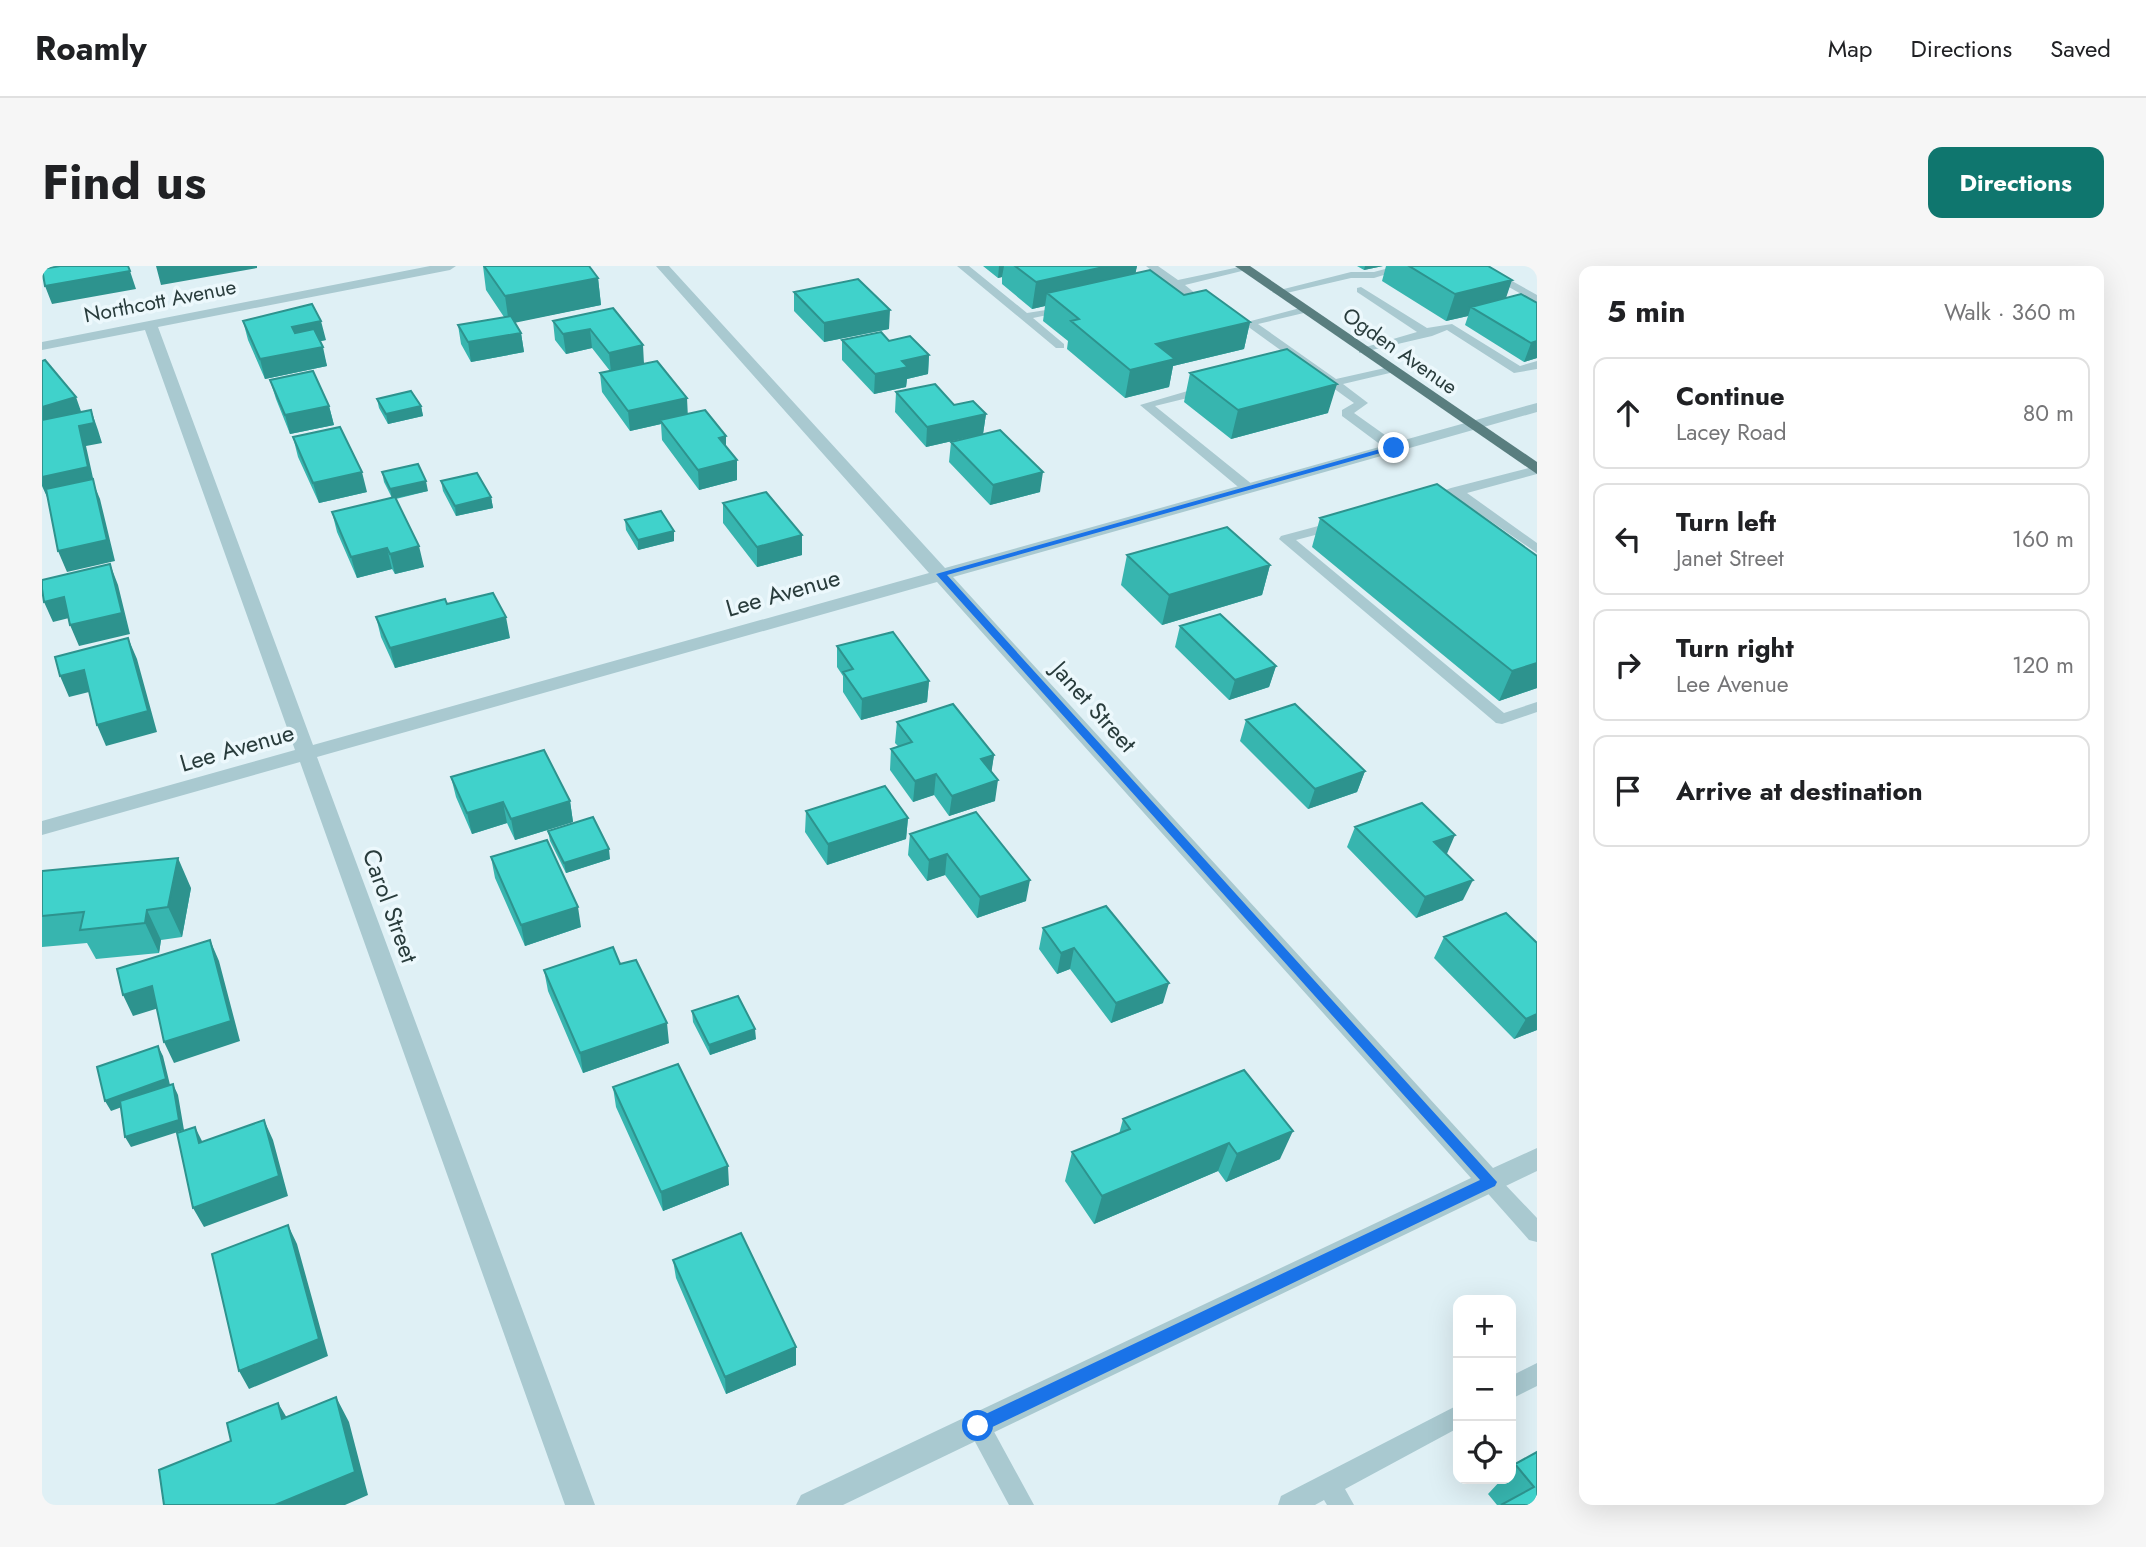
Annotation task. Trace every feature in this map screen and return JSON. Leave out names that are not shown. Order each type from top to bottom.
[{"type":"main road","name":"Ogden Avenue","points":[[1243,267],[1537,469]]},
{"type":"street","name":"Northcott Avenue","points":[[42,346],[450,266]]},
{"type":"street","name":"Janet Street","points":[[662,266],[1490,1182]]},
{"type":"street","name":"Carol Street","points":[[150,325],[580,1505]]},
{"type":"street","name":"Lee Avenue","points":[[42,828],[1537,407]]},
{"type":"street","points":[[811,1505],[1537,1159]]},
{"type":"lane","points":[[961,266],[990,283],[1024,317],[1060,346]]},
{"type":"lane","points":[[1151,266],[1195,298]]},
{"type":"lane","points":[[1337,266],[1351,275]]},
{"type":"lane","points":[[1278,292],[1351,275],[1374,275],[1408,266]]},
{"type":"lane","points":[[1477,266],[1537,301]]},
{"type":"lane","points":[[1138,292],[1243,267]]},
{"type":"lane","points":[[1361,290],[1428,334]]},
{"type":"lane","points":[[1524,306],[1537,301]]},
{"type":"lane","points":[[1024,317],[1075,306]]},
{"type":"lane","points":[[1304,310],[1249,323],[1300,365],[1334,383],[1362,403],[1346,413],[1394,448]]},
{"type":"lane","points":[[1363,351],[1460,323]]},
{"type":"lane","points":[[1448,326],[1518,370],[1537,365]]},
{"type":"lane","points":[[1334,383],[1390,369]]},
{"type":"lane","points":[[1226,384],[1146,405],[1248,488]]},
{"type":"lane","points":[[1417,502],[1537,469]]},
{"type":"lane","points":[[1456,491],[1537,549]]},
{"type":"lane","points":[[1352,521],[1286,539],[1502,719],[1537,706]]},
{"type":"lane","points":[[1490,1182],[1537,1233]]},
{"type":"lane","points":[[1516,1385],[1537,1374]]},
{"type":"lane","points":[[1290,1505],[1453,1419]]},
{"type":"lane","points":[[978,1426],[1021,1505]]},
{"type":"lane","points":[[1328,1485],[1342,1505]]},
{"type":"building","points":[[60,266],[128,266],[130,271],[45,286],[42,269]]},
{"type":"building","points":[[484,266],[589,266],[598,278],[505,296]]},
{"type":"building","points":[[1015,266],[1108,266],[1036,282]]},
{"type":"building","points":[[1409,266],[1488,266],[1512,280],[1455,294]]},
{"type":"building","points":[[1150,270],[1184,295],[1206,290],[1250,322],[1156,344],[1175,359],[1130,370],[1071,321],[1079,319],[1047,293]]},
{"type":"building","points":[[858,279],[890,310],[824,323],[794,292]]},
{"type":"building","points":[[1521,294],[1537,303],[1537,341],[1531,343],[1471,307]]},
{"type":"building","points":[[312,304],[321,321],[292,327],[295,333],[314,329],[323,347],[260,359],[243,321]]},
{"type":"building","points":[[613,308],[643,345],[609,353],[590,329],[563,334],[553,321]]},
{"type":"building","points":[[511,316],[521,333],[468,342],[458,325]]},
{"type":"building","points":[[881,332],[889,341],[910,336],[929,355],[902,361],[908,367],[875,374],[842,340]]},
{"type":"building","points":[[1287,349],[1337,384],[1238,410],[1190,373]]},
{"type":"building","points":[[45,360],[76,397],[42,407],[42,361]]},
{"type":"building","points":[[657,361],[687,398],[628,411],[600,373]]},
{"type":"building","points":[[313,371],[329,406],[285,415],[270,380]]},
{"type":"building","points":[[935,384],[954,405],[973,401],[986,414],[927,427],[896,392]]},
{"type":"building","points":[[411,391],[421,406],[386,414],[377,399]]},
{"type":"building","points":[[91,410],[94,423],[79,426],[88,467],[42,477],[42,420]]},
{"type":"building","points":[[705,410],[726,436],[719,438],[737,460],[698,470],[660,420]]},
{"type":"building","points":[[340,427],[362,472],[313,483],[293,437]]},
{"type":"building","points":[[1000,430],[1043,472],[993,485],[951,442]]},
{"type":"building","points":[[418,464],[426,481],[390,489],[382,472]]},
{"type":"building","points":[[477,473],[491,497],[455,506],[441,481]]},
{"type":"building","points":[[93,479],[107,540],[58,551],[46,489]]},
{"type":"building","points":[[1437,484],[1537,556],[1537,663],[1512,671],[1320,518]]},
{"type":"building","points":[[766,492],[802,535],[757,547],[723,503]]},
{"type":"building","points":[[395,497],[419,546],[390,554],[387,548],[351,557],[332,512]]},
{"type":"building","points":[[661,511],[674,531],[638,540],[625,520]]},
{"type":"building","points":[[1227,527],[1270,565],[1169,595],[1127,555]]},
{"type":"building","points":[[110,564],[122,613],[70,625],[64,597],[44,602],[42,580]]},
{"type":"building","points":[[493,593],[506,617],[390,648],[376,617],[445,599],[447,604]]},
{"type":"building","points":[[1220,614],[1276,666],[1235,680],[1180,626]]},
{"type":"building","points":[[893,632],[929,681],[862,699],[843,672],[853,669],[837,646]]},
{"type":"building","points":[[128,638],[148,711],[97,725],[84,670],[60,676],[55,657]]},
{"type":"building","points":[[953,704],[994,755],[981,759],[998,780],[952,796],[936,774],[915,781],[891,749],[912,742],[897,722]]},
{"type":"building","points":[[1295,704],[1365,771],[1315,789],[1246,720]]},
{"type":"building","points":[[544,750],[570,801],[511,819],[503,802],[467,813],[451,777]]},
{"type":"building","points":[[885,786],[908,818],[828,844],[806,811]]},
{"type":"building","points":[[1422,803],[1455,835],[1434,842],[1473,880],[1425,897],[1355,827]]},
{"type":"building","points":[[976,812],[1030,880],[980,897],[947,854],[929,860],[910,834]]},
{"type":"building","points":[[593,817],[609,849],[564,863],[548,831]]},
{"type":"building","points":[[547,840],[578,907],[521,925],[491,857]]},
{"type":"building","points":[[178,858],[168,907],[147,910],[145,923],[80,930],[84,912],[42,916],[42,871]]},
{"type":"building","points":[[1106,906],[1169,983],[1116,1003],[1074,948],[1061,953],[1043,928]]},
{"type":"building","points":[[1506,913],[1537,943],[1537,1014],[1526,1019],[1444,937]]},
{"type":"building","points":[[210,940],[231,1021],[164,1042],[152,986],[123,995],[117,969]]},
{"type":"building","points":[[613,947],[620,964],[636,960],[667,1023],[580,1053],[544,970]]},
{"type":"building","points":[[738,996],[755,1029],[709,1045],[692,1011]]},
{"type":"building","points":[[158,1046],[166,1079],[105,1101],[97,1067]]},
{"type":"building","points":[[678,1064],[728,1166],[661,1192],[613,1087]]},
{"type":"building","points":[[1244,1070],[1293,1131],[1237,1154],[1229,1143],[1102,1196],[1072,1152],[1130,1129],[1123,1119]]},
{"type":"building","points":[[173,1084],[179,1120],[125,1137],[120,1101]]},
{"type":"building","points":[[264,1120],[279,1176],[193,1208],[177,1133],[195,1127],[199,1143]]},
{"type":"building","points":[[288,1225],[319,1339],[239,1371],[212,1254]]},
{"type":"building","points":[[741,1233],[796,1347],[725,1377],[673,1260]]},
{"type":"building","points":[[336,1397],[355,1472],[275,1505],[164,1505],[159,1470],[231,1441],[227,1423],[278,1403],[282,1419]]},
{"type":"building","points":[[1537,1452],[1537,1505],[1501,1505],[1534,1487],[1516,1463]]},
{"type":"route","points":[[978,1426],[1490,1182],[940,574],[1394,448]]}]
